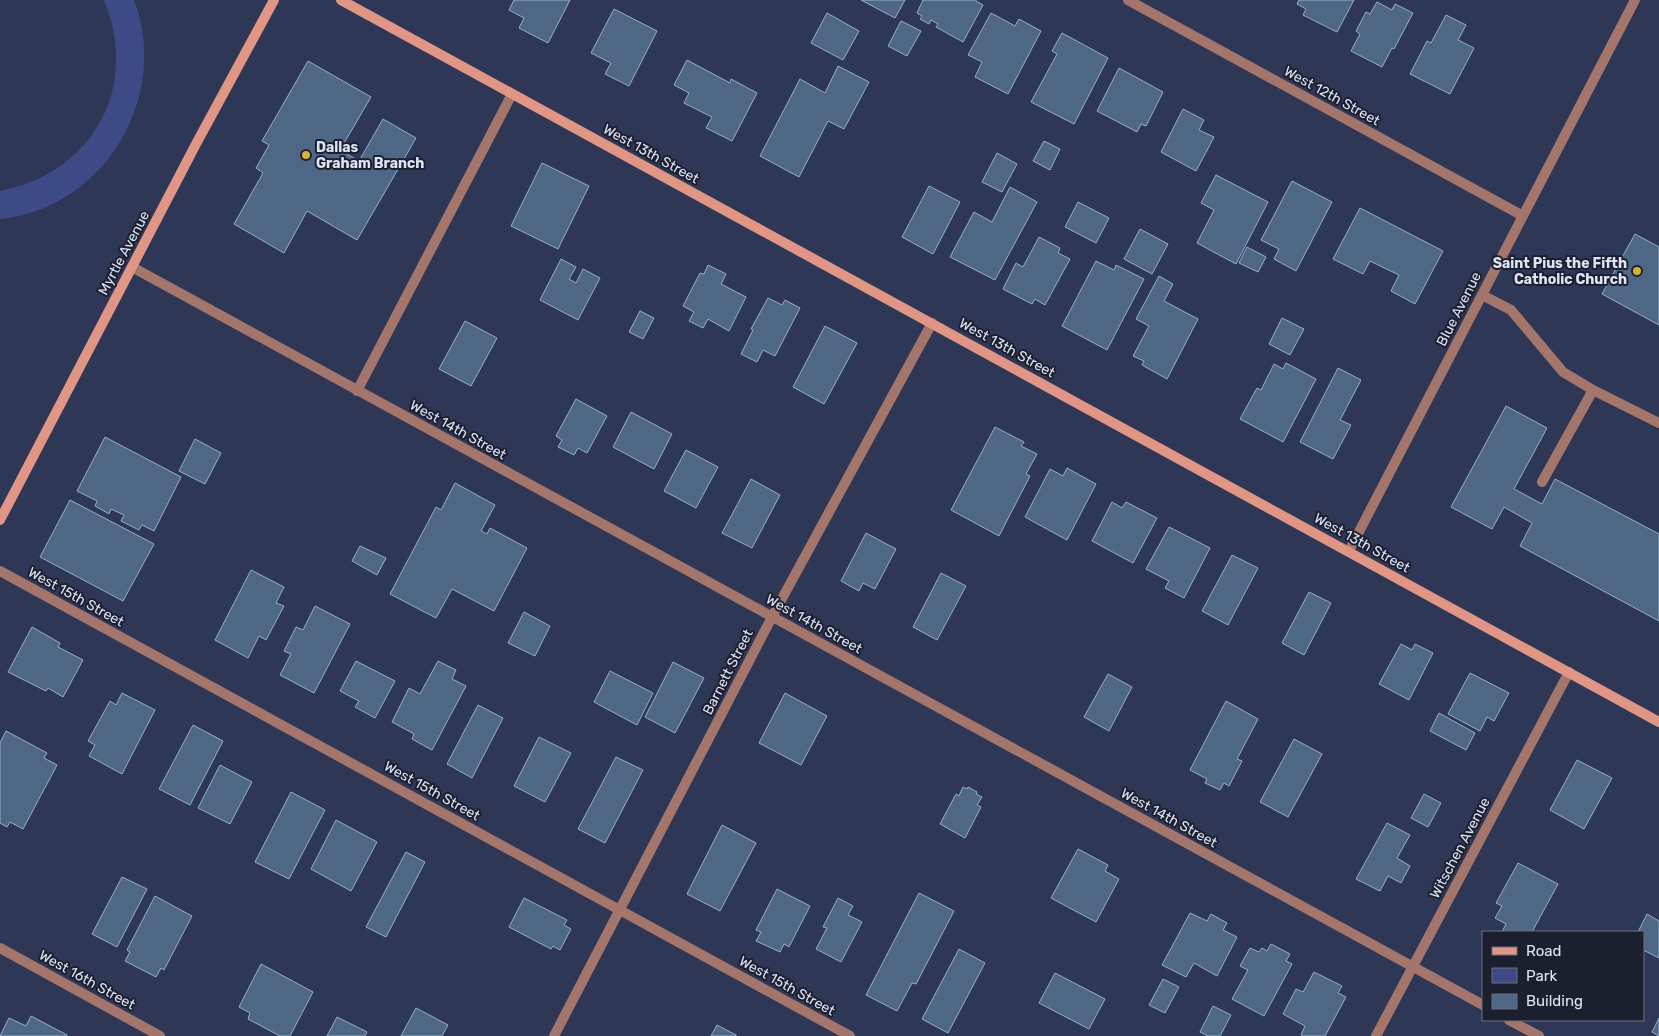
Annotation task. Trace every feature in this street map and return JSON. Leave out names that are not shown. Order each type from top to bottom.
[{"type":"street","name":"Myrtle Avenue","points":[[0,520],[274,0]]},
{"type":"street","name":"West 13th Street","points":[[341,0],[1659,722]]},
{"type":"street","name":"West 12th Street","points":[[1128,0],[1523,216]]},
{"type":"street","name":"Blue Avenue","points":[[1349,551],[1635,0]]},
{"type":"street","points":[[357,391],[512,94]]},
{"type":"street","name":"West 14th Street","points":[[132,267],[1482,1005]]},
{"type":"street","points":[[1482,295],[1511,310],[1563,372],[1593,390],[1659,423]]},
{"type":"street","name":"Barnett Street","points":[[554,1036],[772,617],[932,323]]},
{"type":"street","points":[[1542,482],[1593,390]]},
{"type":"street","name":"West 15th Street","points":[[0,571],[850,1036]]},
{"type":"street","name":"Witschen Avenue","points":[[1376,1036],[1569,672]]},
{"type":"street","name":"West 16th Street","points":[[0,948],[160,1036]]},
{"type":"street","points":[[1511,1021],[1538,1036]]},
{"type":"green space","points":[[104,0],[134,0],[143,37],[143,74],[135,109],[120,142],[98,171],[70,194],[37,211],[0,219],[0,191],[33,181],[61,166],[83,146],[100,122],[111,94],[116,64],[114,33]]},
{"type":"building","points":[[514,0],[570,0],[548,43],[519,28],[524,18],[509,10]]},
{"type":"building","points":[[861,0],[905,0],[895,18]]},
{"type":"building","points":[[923,0],[976,0],[983,5],[963,42],[936,27],[938,24],[931,20],[929,24],[920,19],[922,16],[917,13]]},
{"type":"building","points":[[1299,0],[1354,0],[1337,32],[1303,15],[1306,9],[1297,4]]},
{"type":"building","points":[[1377,2],[1392,10],[1395,4],[1413,13],[1382,67],[1351,51],[1360,34],[1356,31],[1366,12],[1370,14]]},
{"type":"building","points":[[614,9],[657,31],[629,86],[605,74],[611,63],[591,53]]},
{"type":"building","points":[[827,13],[859,31],[843,60],[811,43]]},
{"type":"building","points":[[991,13],[1015,26],[1019,19],[1041,31],[1008,94],[975,77],[982,62],[968,55]]},
{"type":"building","points":[[1446,15],[1466,25],[1458,40],[1474,48],[1450,94],[1410,74],[1427,41],[1431,43]]},
{"type":"building","points":[[901,21],[921,31],[907,56],[888,46]]},
{"type":"building","points":[[1062,33],[1108,58],[1074,124],[1031,102],[1057,54],[1052,51]]},
{"type":"building","points":[[687,60],[730,83],[731,79],[757,93],[732,141],[706,128],[712,117],[684,103],[689,93],[674,85]]},
{"type":"building","name":"Dallas Graham Branch","points":[[308,61],[371,97],[340,150],[359,161],[383,119],[416,138],[357,240],[307,211],[284,253],[234,224],[263,173],[256,168],[269,145],[262,141]]},
{"type":"building","points":[[838,66],[869,82],[844,129],[828,121],[799,177],[760,156],[800,79],[825,93]]},
{"type":"building","points":[[1119,68],[1163,92],[1146,126],[1141,124],[1137,132],[1097,111]]},
{"type":"building","points":[[1183,109],[1204,120],[1199,130],[1214,137],[1196,171],[1161,152]]},
{"type":"building","points":[[1044,141],[1060,149],[1050,170],[1033,161]]},
{"type":"building","points":[[997,153],[1017,164],[1002,192],[982,182]]},
{"type":"building","points":[[542,163],[589,186],[558,249],[511,226]]},
{"type":"building","points":[[1216,175],[1268,202],[1236,264],[1197,243],[1214,210],[1201,203]]},
{"type":"building","points":[[1292,181],[1332,202],[1296,271],[1274,259],[1279,249],[1261,240]]},
{"type":"building","points":[[929,186],[960,202],[933,254],[902,237]]},
{"type":"building","points":[[1010,187],[1037,202],[995,280],[950,257],[974,212],[992,222]]},
{"type":"building","points":[[1078,202],[1109,218],[1096,243],[1065,227]]},
{"type":"building","points":[[1360,208],[1443,251],[1415,304],[1391,291],[1399,275],[1370,261],[1363,274],[1333,259]]},
{"type":"building","points":[[1140,229],[1168,244],[1152,274],[1124,259]]},
{"type":"building","name":"Saint Pius the Fifth Catholic Church","points":[[1635,234],[1659,247],[1659,325],[1602,294]]},
{"type":"building","points":[[1039,237],[1060,248],[1058,253],[1070,259],[1045,305],[1035,299],[1032,304],[1003,289],[1016,263],[1023,267]]},
{"type":"building","points":[[1247,247],[1266,257],[1258,272],[1239,263]]},
{"type":"building","points":[[561,259],[576,267],[569,279],[576,283],[583,269],[600,278],[578,320],[540,300]]},
{"type":"building","points":[[1096,261],[1114,270],[1116,265],[1144,279],[1107,350],[1062,326]]},
{"type":"building","points":[[708,265],[726,274],[721,284],[746,297],[729,331],[708,319],[703,328],[689,321],[694,312],[683,306],[700,273],[704,274]]},
{"type":"building","points":[[1159,276],[1173,284],[1164,301],[1198,319],[1167,379],[1142,365],[1144,361],[1133,356],[1149,326],[1136,319]]},
{"type":"building","points":[[768,298],[782,305],[785,300],[800,308],[775,356],[763,350],[757,362],[741,354],[753,330],[751,329]]},
{"type":"building","points":[[640,311],[654,318],[643,339],[629,332]]},
{"type":"building","points":[[1282,318],[1304,329],[1290,355],[1269,344]]},
{"type":"building","points":[[465,321],[497,338],[471,386],[439,369]]},
{"type":"building","points":[[825,326],[857,343],[824,404],[793,387]]},
{"type":"building","points":[[1286,363],[1316,379],[1283,442],[1240,419],[1257,388],[1261,390],[1274,364],[1283,369]]},
{"type":"building","points":[[1338,368],[1361,380],[1340,420],[1351,425],[1333,459],[1300,442]]},
{"type":"building","points":[[576,399],[607,416],[587,453],[578,448],[574,455],[558,447],[562,440],[556,436]]},
{"type":"building","points":[[1506,406],[1547,428],[1514,489],[1542,504],[1555,479],[1659,534],[1659,621],[1520,546],[1532,523],[1504,507],[1492,529],[1451,507]]},
{"type":"building","points":[[631,412],[672,434],[654,469],[613,447]]},
{"type":"building","points":[[995,427],[1024,442],[1021,446],[1037,454],[1026,474],[1030,476],[999,536],[951,510]]},
{"type":"building","points":[[105,437],[181,477],[154,531],[142,525],[139,530],[121,521],[124,515],[111,509],[109,514],[95,506],[97,501],[77,491]]},
{"type":"building","points":[[195,439],[221,453],[205,484],[179,471]]},
{"type":"building","points":[[686,450],[718,467],[696,508],[664,491]]},
{"type":"building","points":[[1067,468],[1096,484],[1067,540],[1025,517],[1050,469],[1063,476]]},
{"type":"building","points":[[751,479],[780,495],[752,548],[722,533]]},
{"type":"building","points":[[455,483],[495,505],[481,531],[487,534],[490,528],[527,548],[494,611],[452,589],[436,618],[390,594],[436,507],[441,510]]},
{"type":"building","points":[[70,500],[154,544],[123,601],[40,557]]},
{"type":"building","points":[[1112,502],[1122,508],[1126,502],[1157,518],[1133,563],[1092,541]]},
{"type":"building","points":[[1169,527],[1210,548],[1184,598],[1165,588],[1169,581],[1146,569]]},
{"type":"building","points":[[866,533],[896,549],[875,589],[863,583],[859,591],[841,581]]},
{"type":"building","points":[[360,546],[386,558],[377,575],[352,561]]},
{"type":"building","points":[[1232,555],[1258,568],[1228,625],[1202,611]]},
{"type":"building","points":[[251,570],[284,587],[276,603],[284,606],[266,640],[259,636],[248,658],[215,640]]},
{"type":"building","points":[[941,573],[966,586],[937,640],[913,627]]},
{"type":"building","points":[[1309,592],[1331,603],[1304,655],[1282,643]]},
{"type":"building","points":[[315,606],[350,624],[314,693],[280,675],[291,654],[284,651],[296,627],[303,630]]},
{"type":"building","points":[[524,612],[550,626],[535,656],[508,643]]},
{"type":"building","points":[[32,627],[60,643],[58,647],[83,660],[63,697],[48,688],[46,691],[8,672]]},
{"type":"building","points":[[1401,644],[1412,650],[1415,644],[1433,653],[1409,700],[1379,684]]},
{"type":"building","points":[[356,661],[395,681],[375,718],[355,707],[359,701],[340,691]]},
{"type":"building","points":[[438,661],[456,670],[452,679],[466,686],[432,750],[412,739],[414,734],[392,722],[409,688],[420,694]]},
{"type":"building","points":[[673,662],[704,678],[675,733],[645,717]]},
{"type":"building","points":[[610,671],[653,693],[637,725],[594,702]]},
{"type":"building","points":[[1470,673],[1509,693],[1494,721],[1487,717],[1480,731],[1448,714]]},
{"type":"building","points":[[1108,674],[1132,687],[1109,731],[1084,717]]},
{"type":"building","points":[[122,693],[155,710],[122,774],[89,756],[95,745],[88,741],[110,701],[116,705]]},
{"type":"building","points":[[785,693],[827,716],[801,765],[759,743]]},
{"type":"building","points":[[1226,701],[1258,719],[1237,759],[1242,761],[1229,786],[1224,783],[1220,790],[1205,783],[1207,779],[1190,770]]},
{"type":"building","points":[[478,705],[503,718],[472,778],[447,764]]},
{"type":"building","points":[[1439,713],[1475,733],[1466,750],[1430,731]]},
{"type":"building","points":[[193,725],[223,741],[190,805],[159,789]]},
{"type":"building","points":[[6,731],[47,753],[44,758],[57,765],[23,829],[10,822],[7,827],[0,823],[0,743]]},
{"type":"building","points":[[539,737],[571,753],[545,802],[514,786]]},
{"type":"building","points":[[1294,739],[1322,754],[1288,817],[1260,802]]},
{"type":"building","points":[[616,757],[643,770],[605,843],[578,829]]},
{"type":"building","points":[[1577,760],[1612,778],[1584,829],[1550,810]]},
{"type":"building","points":[[220,765],[252,782],[230,824],[198,808]]},
{"type":"building","points":[[963,787],[967,789],[968,787],[982,797],[977,805],[981,807],[965,838],[940,824],[956,794],[959,796]]},
{"type":"building","points":[[291,792],[325,810],[289,879],[255,862]]},
{"type":"building","points":[[1424,794],[1441,803],[1428,827],[1411,818]]},
{"type":"building","points":[[336,820],[377,842],[351,891],[311,869]]},
{"type":"building","points":[[1387,823],[1410,835],[1397,858],[1410,866],[1401,883],[1388,876],[1380,891],[1356,879]]},
{"type":"building","points":[[722,825],[756,843],[720,911],[687,894]]},
{"type":"building","points":[[1078,849],[1108,865],[1105,871],[1119,879],[1096,922],[1051,898]]},
{"type":"building","points":[[406,852],[425,862],[386,937],[366,927]]},
{"type":"building","points":[[1518,863],[1558,884],[1533,931],[1502,931],[1506,924],[1495,918],[1502,906],[1496,903]]},
{"type":"building","points":[[122,877],[147,889],[117,947],[92,934]]},
{"type":"building","points":[[777,889],[810,906],[789,947],[784,944],[780,952],[756,941],[761,932],[756,930]]},
{"type":"building","points":[[919,893],[954,911],[916,984],[912,983],[897,1011],[866,995]]},
{"type":"building","points":[[155,896],[192,916],[164,970],[161,968],[156,977],[125,961],[130,952],[127,950]]},
{"type":"building","points":[[524,898],[567,920],[564,925],[571,929],[560,950],[553,946],[551,949],[509,927]]},
{"type":"building","points":[[838,898],[853,906],[848,915],[862,922],[841,962],[816,949],[827,928],[823,927]]},
{"type":"building","points":[[1190,913],[1207,921],[1211,914],[1227,923],[1223,930],[1237,937],[1217,976],[1194,963],[1186,977],[1162,965]]},
{"type":"building","points":[[1647,914],[1659,921],[1659,958],[1644,950],[1644,931],[1638,931]]},
{"type":"building","points":[[1271,944],[1290,954],[1286,961],[1292,964],[1264,1016],[1232,999],[1248,970],[1240,966],[1250,948],[1259,952],[1262,948],[1267,951]]},
{"type":"building","points":[[959,949],[985,963],[948,1033],[922,1019]]},
{"type":"building","points":[[261,964],[313,992],[290,1036],[280,1036],[248,1019],[250,1013],[239,1007]]},
{"type":"building","points":[[1314,972],[1342,986],[1338,993],[1346,997],[1325,1036],[1303,1036],[1301,1035],[1305,1026],[1283,1014],[1296,989],[1303,992]]},
{"type":"building","points":[[1055,973],[1105,999],[1089,1029],[1039,1003]]},
{"type":"building","points":[[1163,979],[1179,987],[1165,1013],[1149,1005]]},
{"type":"building","points":[[1213,1006],[1231,1015],[1220,1036],[1208,1036],[1200,1032]]},
{"type":"building","points":[[416,1008],[448,1025],[442,1036],[401,1036]]},
{"type":"building","points":[[31,1016],[67,1036],[0,1036],[9,1018],[26,1026]]},
{"type":"building","points":[[337,1017],[367,1032],[365,1036],[327,1036]]},
{"type":"building","points":[[1659,1018],[1659,1036],[1652,1032]]},
{"type":"building","points":[[717,1025],[736,1035],[736,1036],[711,1036]]},
{"type":"place","name":"Dallas Graham Branch","points":[[306,155]]},
{"type":"place","name":"Saint Pius the Fifth Catholic Church","points":[[1637,271]]}]
